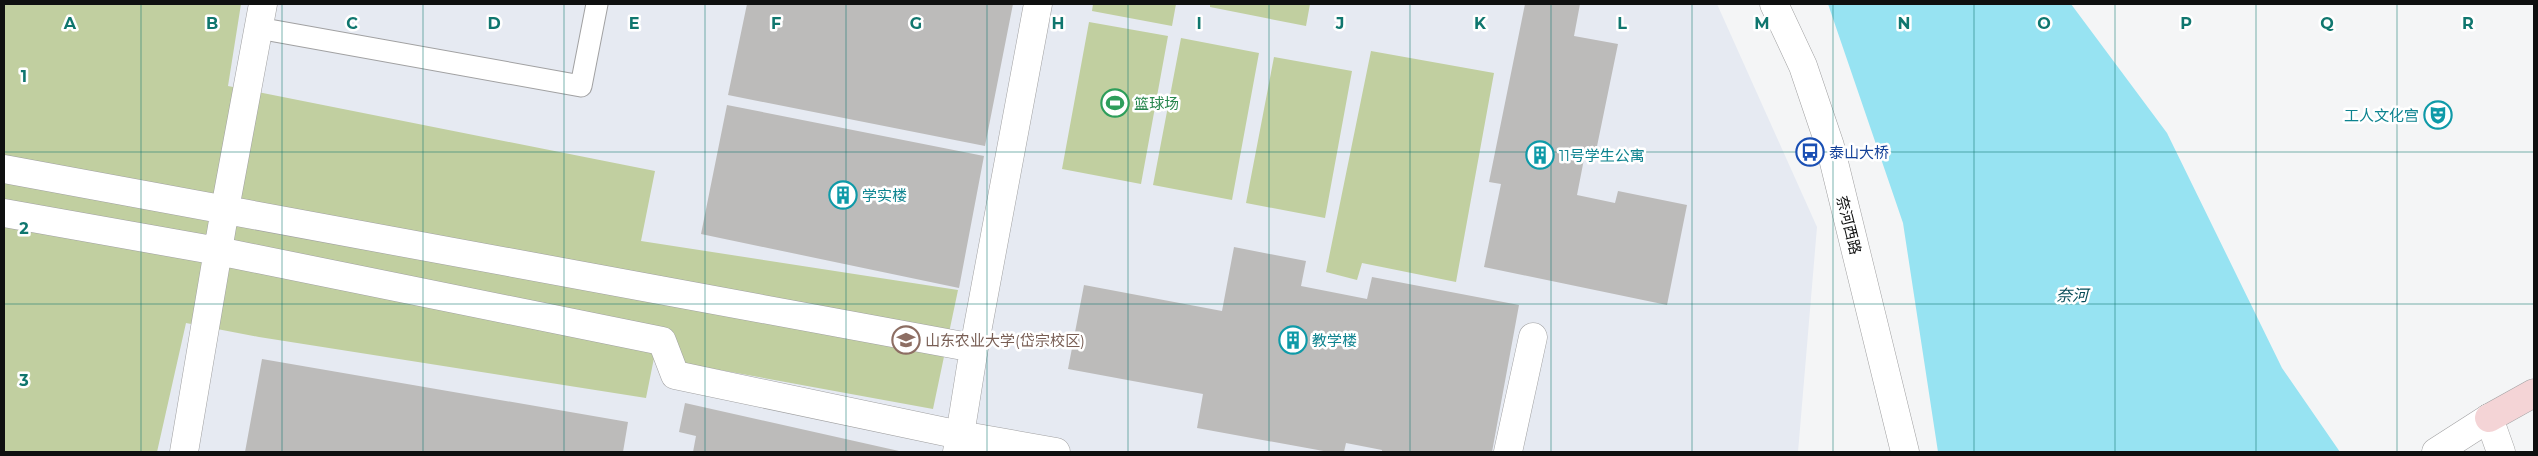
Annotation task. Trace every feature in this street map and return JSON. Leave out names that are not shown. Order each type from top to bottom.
[{"type":"main road","points":[[2489,418],[2534,393]]},
{"type":"street","points":[[959,444],[974,348],[1038,4]]},
{"type":"street","name":"奈河西路","points":[[1774,4],[1803,66],[1830,146],[1905,452]]},
{"type":"street","points":[[184,452],[224,209],[261,16]]},
{"type":"street","points":[[4,169],[974,348]]},
{"type":"street","points":[[4,213],[218,251],[662,341],[675,375],[959,444],[1056,452]]},
{"type":"street","points":[[1508,452],[1533,338]]},
{"type":"street","points":[[2436,452],[2489,418],[2501,452]]},
{"type":"lane","points":[[261,16],[581,86],[597,4]]},
{"type":"shaded area","name":"山东农业大学(岱宗校区)","points":[[4,4],[1717,4],[1817,227],[1798,452],[4,452]]},
{"type":"green space","points":[[4,4],[241,4],[228,86],[655,171],[641,241],[958,290],[933,409],[654,358],[646,398],[259,337],[186,323],[157,452],[4,452]]},
{"type":"green space","points":[[1093,4],[1176,4],[1172,26],[1092,11]]},
{"type":"green space","points":[[1210,4],[1310,4],[1306,26],[1210,7]]},
{"type":"green space","name":"篮球场","points":[[1089,22],[1168,36],[1141,184],[1062,169]]},
{"type":"green space","name":"篮球场","points":[[1181,38],[1259,53],[1232,200],[1153,185]]},
{"type":"green space","points":[[1371,51],[1494,73],[1456,282],[1362,263],[1357,280],[1326,272]]},
{"type":"green space","points":[[1274,57],[1352,71],[1325,218],[1246,203]]},
{"type":"water","name":"奈河","points":[[1828,4],[2071,4],[2167,133],[2282,368],[2340,452],[1938,452],[1903,223]]},
{"type":"building","points":[[747,4],[1013,4],[985,146],[728,95]]},
{"type":"building","name":"11号学生公寓","points":[[1525,4],[1580,4],[1574,36],[1618,44],[1595,156],[1585,154],[1577,195],[1615,203],[1618,191],[1687,205],[1667,305],[1484,267],[1501,184],[1489,182]]},
{"type":"building","name":"学实楼","points":[[727,105],[984,156],[959,288],[701,234]]},
{"type":"building","name":"教学楼","points":[[1234,247],[1306,261],[1301,286],[1367,299],[1372,277],[1519,305],[1492,452],[1382,452],[1382,450],[1346,443],[1344,452],[1329,452],[1197,428],[1203,394],[1068,369],[1084,285],[1222,311]]},
{"type":"building","points":[[262,359],[628,422],[623,452],[245,452]]},
{"type":"building","points":[[685,403],[899,452],[693,452],[696,436],[679,432]]},
{"type":"place","name":"篮球场","points":[[1115,103]]},
{"type":"place","name":"工人文化宫","points":[[2438,115]]},
{"type":"place","name":"泰山大桥","points":[[1810,152]]},
{"type":"place","name":"11号学生公寓","points":[[1540,155]]},
{"type":"place","name":"学实楼","points":[[843,195]]},
{"type":"place","name":"山东农业大学(岱宗校区)","points":[[906,340]]},
{"type":"place","name":"教学楼","points":[[1293,340]]}]
